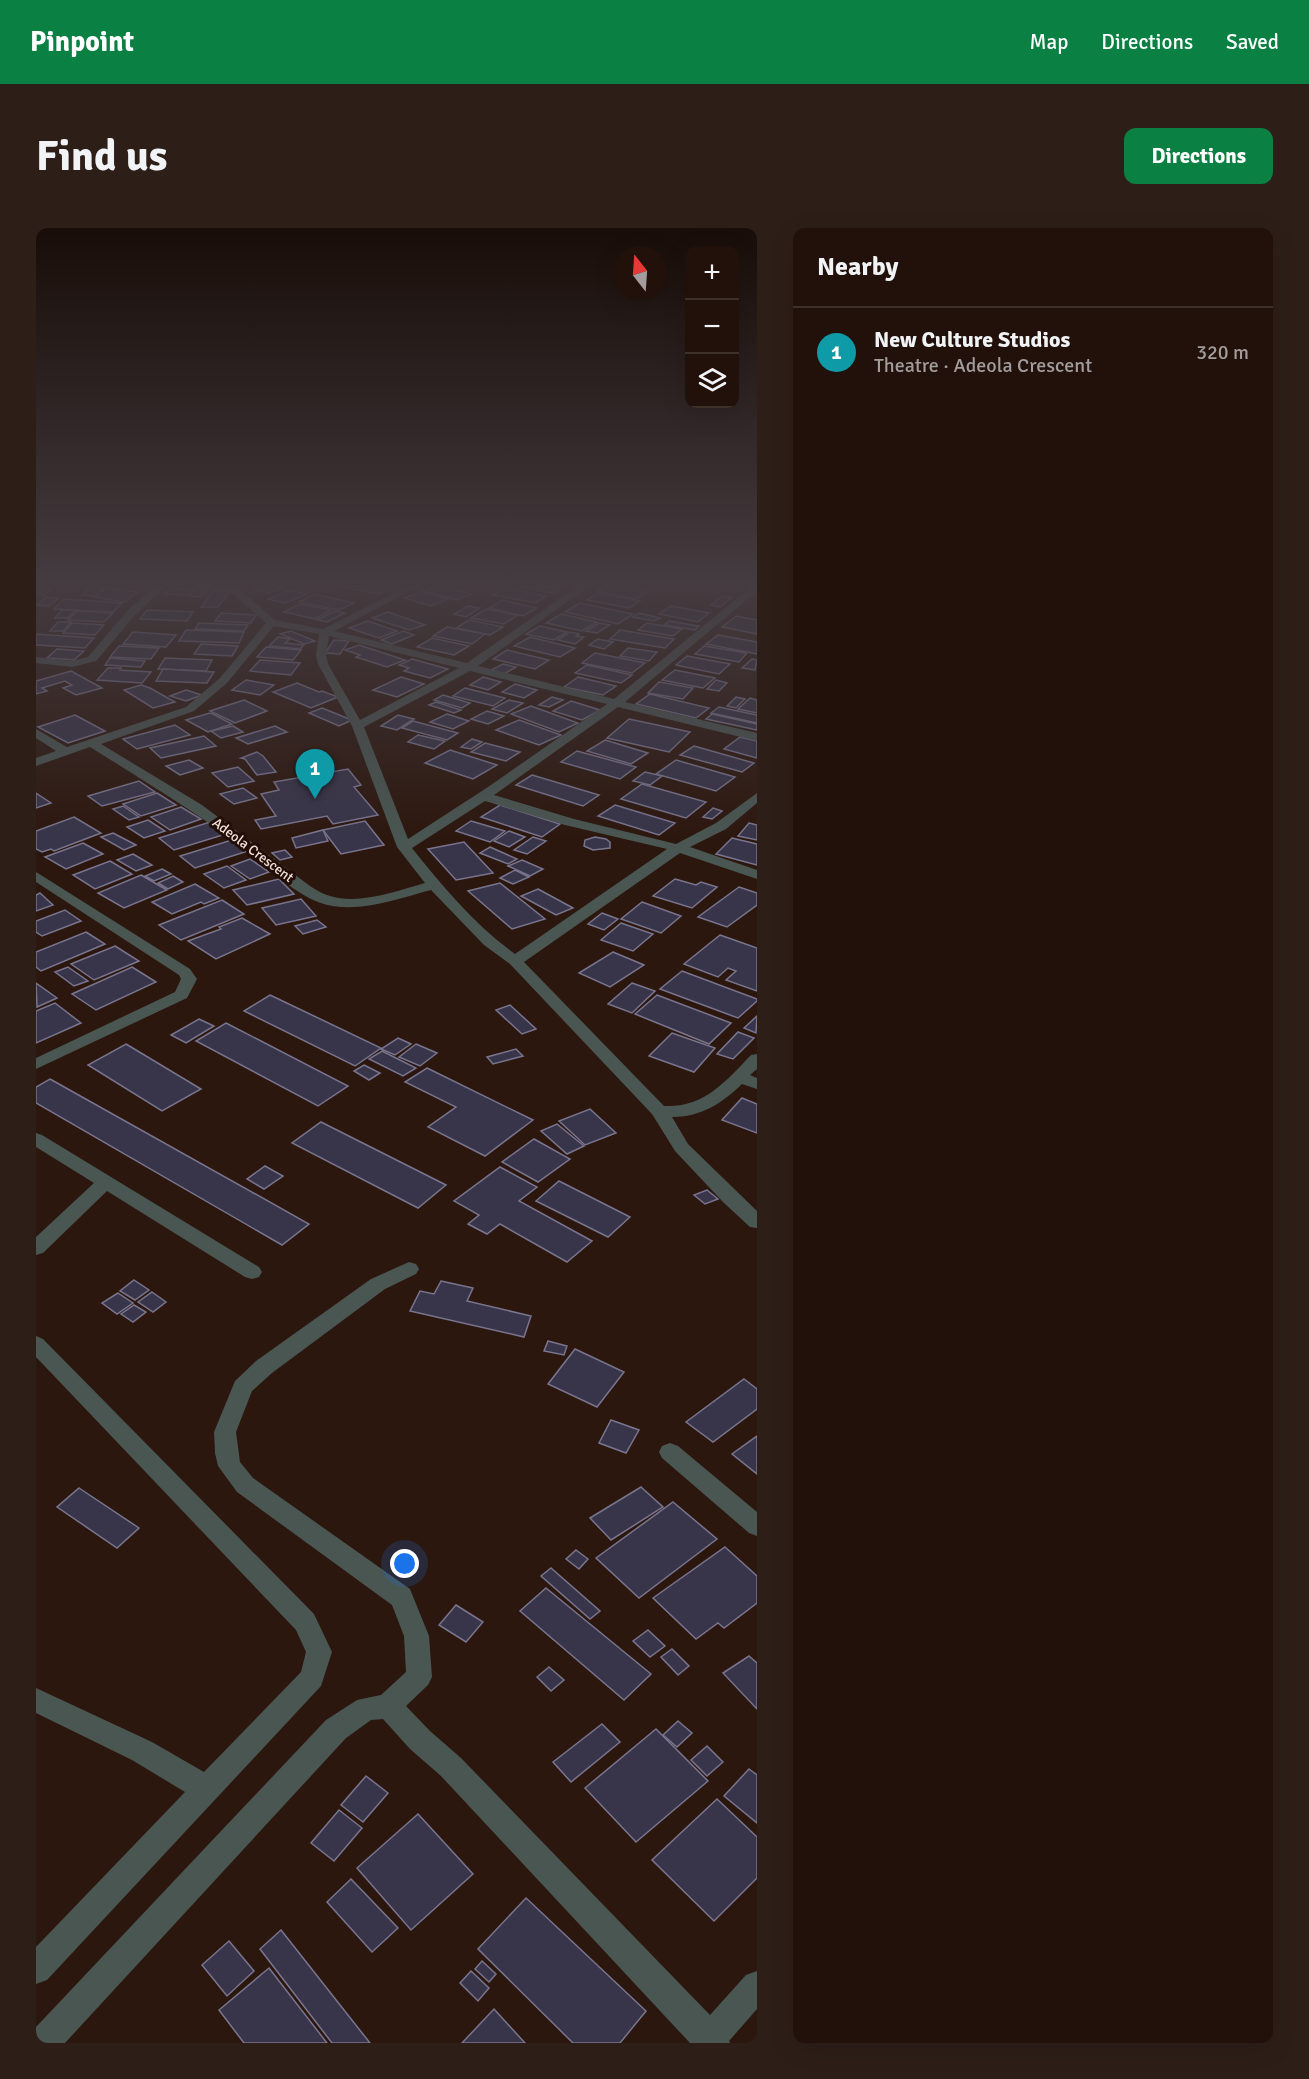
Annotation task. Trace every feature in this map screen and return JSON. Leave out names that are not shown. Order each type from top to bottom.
[{"type":"street","points":[[36,762],[171,717],[198,704],[230,671]]},
{"type":"street","points":[[327,671],[358,726],[404,847],[432,886],[489,942],[516,961],[659,1111],[681,1147],[730,1198],[757,1222]]},
{"type":"street","points":[[358,726],[462,671]]},
{"type":"street","points":[[484,671],[615,704],[757,736]]},
{"type":"street","points":[[404,847],[483,796],[615,704],[655,671]]},
{"type":"street","points":[[36,733],[66,752]]},
{"type":"street","name":"Adeola Crescent","points":[[91,743],[197,808],[264,856],[305,889],[323,899],[348,903],[432,886]]},
{"type":"street","points":[[483,796],[570,822],[678,848],[757,875]]},
{"type":"street","points":[[516,961],[678,848],[721,826],[757,796]]},
{"type":"street","points":[[36,876],[185,972],[189,979],[187,988],[181,995],[36,1064]]},
{"type":"street","points":[[659,1111],[681,1112],[702,1107],[757,1059]]},
{"type":"street","points":[[739,1077],[757,1084]]},
{"type":"street","points":[[36,1139],[252,1272]]},
{"type":"street","points":[[36,1248],[106,1182]]},
{"type":"street","points":[[43,2043],[336,1729],[366,1709],[388,1706],[419,1677],[420,1644],[412,1617],[401,1597],[245,1485],[230,1466],[226,1453],[225,1432],[243,1387],[264,1367],[378,1284],[409,1269]]},
{"type":"street","points":[[36,1344],[305,1622],[319,1652],[312,1678],[36,1969]]},
{"type":"street","points":[[670,1452],[757,1526]]},
{"type":"street","points":[[36,1700],[142,1751],[207,1789]]},
{"type":"street","points":[[388,1706],[420,1740],[451,1767],[710,2041],[757,1986]]},
{"type":"building","points":[[71,671],[102,688],[76,695],[63,688],[72,685],[65,681],[42,688],[47,691],[36,694],[36,681]]},
{"type":"building","points":[[106,671],[151,672],[142,683],[97,680]]},
{"type":"building","points":[[162,671],[214,672],[207,683],[156,681]]},
{"type":"building","points":[[250,671],[294,671],[291,675]]},
{"type":"building","points":[[404,671],[445,671],[430,678]]},
{"type":"building","points":[[493,671],[510,671],[504,674]]},
{"type":"building","points":[[578,671],[613,671],[632,675],[621,683],[575,673]]},
{"type":"building","points":[[674,671],[715,678],[703,688],[662,680]]},
{"type":"building","points":[[703,671],[723,671],[719,674]]},
{"type":"building","points":[[401,677],[424,684],[397,697],[373,690]]},
{"type":"building","points":[[483,677],[501,682],[488,690],[470,685]]},
{"type":"building","points":[[578,677],[616,686],[603,695],[564,687]]},
{"type":"building","points":[[246,680],[274,685],[260,695],[232,690]]},
{"type":"building","points":[[716,680],[727,683],[719,691],[707,689]]},
{"type":"building","points":[[659,682],[693,688],[683,699],[648,693]]},
{"type":"building","points":[[297,683],[338,697],[311,708],[273,692]]},
{"type":"building","points":[[515,684],[537,690],[524,698],[502,692]]},
{"type":"building","points":[[141,685],[175,702],[153,708],[124,690]]},
{"type":"building","points":[[465,688],[505,698],[493,706],[453,696]]},
{"type":"building","points":[[186,690],[202,695],[186,701],[170,696]]},
{"type":"building","points":[[650,694],[709,708],[696,718],[636,704]]},
{"type":"building","points":[[443,695],[470,703],[462,708],[434,700]]},
{"type":"building","points":[[552,697],[563,700],[549,707],[539,705]]},
{"type":"building","points":[[736,697],[745,699],[736,708],[727,706]]},
{"type":"building","points":[[750,698],[757,700],[757,713],[738,709]]},
{"type":"building","points":[[244,700],[267,711],[235,723],[210,711]]},
{"type":"building","points":[[509,700],[523,703],[507,713],[492,709]]},
{"type":"building","points":[[571,701],[600,710],[582,720],[553,711]]},
{"type":"building","points":[[436,702],[461,710],[454,713],[429,705]]},
{"type":"building","points":[[531,706],[578,723],[559,732],[511,714]]},
{"type":"building","points":[[719,707],[757,715],[757,723],[711,713]]},
{"type":"building","points":[[322,708],[352,720],[339,726],[309,713]]},
{"type":"building","points":[[487,711],[504,716],[488,724],[471,719]]},
{"type":"building","points":[[210,713],[232,724],[208,732],[186,720]]},
{"type":"building","points":[[447,714],[469,721],[453,729],[430,722]]},
{"type":"building","points":[[712,714],[757,724],[757,730],[706,719]]},
{"type":"building","points":[[75,715],[105,731],[68,743],[38,727]]},
{"type":"building","points":[[398,715],[414,719],[397,730],[381,726]]},
{"type":"building","points":[[629,719],[690,732],[669,752],[607,738]]},
{"type":"building","points":[[519,720],[561,735],[539,745],[496,730]]},
{"type":"building","points":[[413,721],[458,733],[447,740],[402,728]]},
{"type":"building","points":[[175,725],[190,735],[137,749],[123,739]]},
{"type":"building","points":[[233,726],[243,732],[221,738],[211,731]]},
{"type":"building","points":[[275,726],[287,732],[248,744],[236,738]]},
{"type":"building","points":[[418,735],[445,741],[434,749],[408,742]]},
{"type":"building","points":[[204,736],[216,746],[161,758],[150,748]]},
{"type":"building","points":[[740,737],[757,741],[757,758],[724,749]]},
{"type":"building","points":[[472,739],[482,742],[471,749],[461,747]]},
{"type":"building","points":[[605,740],[648,753],[631,764],[587,751]]},
{"type":"building","points":[[485,743],[520,752],[506,761],[471,752]]},
{"type":"building","points":[[694,746],[754,763],[742,772],[680,755]]},
{"type":"building","points":[[450,750],[497,765],[473,779],[425,763]]},
{"type":"building","points":[[577,751],[636,767],[620,779],[561,762]]},
{"type":"building","points":[[257,752],[276,772],[257,775],[245,759],[241,758]]},
{"type":"building","points":[[189,760],[203,768],[180,775],[166,766]]},
{"type":"building","points":[[676,760],[735,777],[716,791],[656,774]]},
{"type":"building","points":[[238,767],[254,781],[228,787],[212,773]]},
{"type":"building","points":[[348,769],[361,785],[354,787],[378,815],[333,824],[327,816],[261,829],[255,820],[276,816],[261,794],[279,790],[274,782]]},
{"type":"building","points":[[645,772],[662,776],[650,785],[633,781]]},
{"type":"building","points":[[532,775],[599,795],[583,806],[516,785]]},
{"type":"building","points":[[139,781],[155,792],[102,806],[88,796]]},
{"type":"building","points":[[642,784],[706,802],[686,818],[621,799]]},
{"type":"building","points":[[243,788],[257,798],[234,804],[220,794]]},
{"type":"building","points":[[36,793],[51,803],[36,808]]},
{"type":"building","points":[[157,793],[176,805],[141,816],[123,804]]},
{"type":"building","points":[[500,805],[560,824],[542,837],[481,817]]},
{"type":"building","points":[[615,805],[675,823],[659,835],[598,816]]},
{"type":"building","points":[[123,806],[139,817],[129,820],[113,809]]},
{"type":"building","points":[[181,807],[201,819],[170,830],[151,817]]},
{"type":"building","points":[[713,808],[722,811],[712,819],[703,817]]},
{"type":"building","points":[[74,817],[101,833],[54,851],[51,849],[42,852],[36,849],[36,831]]},
{"type":"building","points":[[148,820],[165,831],[144,838],[127,827]]},
{"type":"building","points":[[365,821],[384,845],[341,854],[323,830]]},
{"type":"building","points":[[471,821],[505,831],[490,842],[456,831]]},
{"type":"building","points":[[210,822],[226,834],[174,850],[159,838]]},
{"type":"building","points":[[749,823],[757,825],[757,840],[738,836]]},
{"type":"building","points":[[323,830],[328,841],[296,848],[292,838]]},
{"type":"building","points":[[509,831],[525,837],[509,847],[494,841]]},
{"type":"building","points":[[113,833],[136,845],[124,850],[101,837]]},
{"type":"building","points":[[533,837],[546,841],[527,854],[514,850]]},
{"type":"building","points":[[595,837],[606,839],[610,842],[610,848],[593,850],[584,846],[585,840]]},
{"type":"building","points":[[732,838],[757,844],[757,865],[716,854]]},
{"type":"building","points":[[235,839],[251,850],[195,868],[180,856]]},
{"type":"building","points":[[464,842],[493,873],[456,880],[428,849]]},
{"type":"building","points":[[83,843],[103,854],[66,869],[45,857]]},
{"type":"building","points":[[490,847],[517,859],[508,864],[480,853]]},
{"type":"building","points":[[285,850],[292,857],[280,860],[272,853]]},
{"type":"building","points":[[133,854],[152,865],[136,871],[117,860]]},
{"type":"building","points":[[250,859],[269,872],[250,879],[231,866]]},
{"type":"building","points":[[522,860],[543,869],[530,876],[508,866]]},
{"type":"building","points":[[110,861],[132,874],[95,889],[73,875]]},
{"type":"building","points":[[227,866],[246,880],[224,888],[204,874]]},
{"type":"building","points":[[162,869],[171,874],[154,881],[145,876]]},
{"type":"building","points":[[515,870],[529,877],[513,884],[500,878]]},
{"type":"building","points":[[141,875],[167,890],[124,908],[98,893]]},
{"type":"building","points":[[173,876],[183,882],[168,889],[158,883]]},
{"type":"building","points":[[279,879],[294,894],[247,905],[233,890]]},
{"type":"building","points":[[675,879],[696,885],[701,882],[717,887],[692,908],[653,896]]},
{"type":"building","points":[[500,883],[545,919],[512,929],[468,891]]},
{"type":"building","points":[[195,884],[219,898],[204,904],[201,902],[172,914],[152,902]]},
{"type":"building","points":[[739,887],[757,893],[757,905],[727,927],[698,917]]},
{"type":"building","points":[[538,889],[573,908],[556,915],[521,896]]},
{"type":"building","points":[[40,893],[53,905],[36,911],[36,895]]},
{"type":"building","points":[[301,899],[316,916],[276,925],[262,908]]},
{"type":"building","points":[[222,900],[244,914],[181,940],[159,925]]},
{"type":"building","points":[[642,902],[681,916],[661,933],[621,919]]},
{"type":"building","points":[[65,910],[81,921],[42,936],[36,932],[36,921]]},
{"type":"building","points":[[602,913],[618,919],[604,930],[588,924]]},
{"type":"building","points":[[242,918],[270,934],[216,959],[188,941],[221,929],[219,927]]},
{"type":"building","points":[[317,920],[326,927],[303,934],[295,926]]},
{"type":"building","points":[[621,923],[653,934],[633,951],[601,940]]},
{"type":"building","points":[[86,932],[105,944],[41,971],[36,967],[36,952]]},
{"type":"building","points":[[720,935],[757,948],[757,991],[726,980],[736,971],[728,968],[718,977],[684,964]]},
{"type":"building","points":[[115,946],[139,961],[94,980],[71,964]]},
{"type":"building","points":[[613,952],[644,965],[610,987],[579,973]]},
{"type":"building","points":[[68,967],[88,981],[74,986],[55,972]]},
{"type":"building","points":[[132,967],[156,982],[96,1010],[72,994]]},
{"type":"building","points":[[682,971],[757,999],[757,1001],[738,1018],[660,989]]},
{"type":"building","points":[[36,983],[57,998],[37,1007]]},
{"type":"building","points":[[632,983],[655,991],[632,1013],[608,1004]]},
{"type":"building","points":[[270,995],[381,1048],[355,1066],[244,1011]]},
{"type":"building","points":[[657,995],[731,1023],[709,1044],[635,1014]]},
{"type":"building","points":[[55,1003],[81,1023],[36,1043],[36,1011]]},
{"type":"building","points":[[510,1005],[536,1029],[522,1034],[496,1010]]},
{"type":"building","points":[[757,1016],[756,1033],[744,1028]]},
{"type":"building","points":[[199,1019],[214,1026],[186,1043],[171,1035]]},
{"type":"building","points":[[226,1023],[348,1086],[318,1106],[196,1041]]},
{"type":"building","points":[[738,1032],[754,1038],[733,1059],[717,1054]]},
{"type":"building","points":[[672,1033],[715,1048],[694,1072],[649,1056]]},
{"type":"building","points":[[398,1038],[411,1044],[395,1055],[381,1049]]},
{"type":"building","points":[[126,1044],[201,1089],[162,1111],[88,1065]]},
{"type":"building","points":[[416,1044],[437,1053],[420,1066],[399,1057]]},
{"type":"building","points":[[516,1049],[523,1056],[493,1064],[487,1057]]},
{"type":"building","points":[[382,1051],[416,1068],[403,1076],[369,1059]]},
{"type":"building","points":[[364,1065],[380,1073],[369,1080],[354,1071]]},
{"type":"building","points":[[427,1068],[533,1120],[485,1156],[428,1127],[456,1107],[405,1082]]},
{"type":"building","points":[[50,1079],[309,1224],[282,1245],[36,1103],[36,1087]]},
{"type":"building","points":[[742,1098],[757,1104],[757,1133],[722,1120]]},
{"type":"building","points":[[590,1109],[616,1133],[585,1145],[559,1121]]},
{"type":"building","points":[[321,1122],[446,1185],[418,1208],[292,1143]]},
{"type":"building","points":[[557,1124],[584,1146],[567,1154],[541,1131]]},
{"type":"building","points":[[534,1139],[570,1159],[538,1182],[502,1162]]},
{"type":"building","points":[[265,1166],[283,1176],[264,1189],[247,1179]]},
{"type":"building","points":[[500,1167],[537,1187],[519,1201],[592,1241],[567,1262],[500,1224],[487,1234],[468,1224],[479,1215],[454,1201]]},
{"type":"building","points":[[559,1181],[630,1217],[608,1237],[536,1201]]},
{"type":"building","points":[[707,1190],[718,1199],[705,1204],[694,1195]]},
{"type":"building","points":[[134,1280],[149,1290],[135,1300],[120,1291]]},
{"type":"building","points":[[441,1281],[473,1288],[467,1301],[531,1316],[524,1337],[410,1311],[420,1291],[434,1294]]},
{"type":"building","points":[[152,1292],[166,1302],[153,1312],[138,1302]]},
{"type":"building","points":[[118,1293],[133,1303],[117,1314],[102,1303]]},
{"type":"building","points":[[134,1305],[146,1312],[133,1322],[121,1314]]},
{"type":"building","points":[[548,1341],[567,1346],[564,1355],[544,1351]]},
{"type":"building","points":[[575,1349],[624,1372],[597,1407],[548,1384]]},
{"type":"building","points":[[744,1379],[757,1389],[757,1409],[713,1442],[686,1422]]},
{"type":"building","points":[[611,1420],[639,1430],[626,1453],[599,1443]]},
{"type":"building","points":[[757,1436],[757,1474],[732,1454]]},
{"type":"building","points":[[641,1487],[663,1507],[611,1540],[590,1518]]},
{"type":"building","points":[[79,1488],[139,1528],[117,1548],[57,1507]]},
{"type":"building","points":[[673,1502],[717,1539],[639,1598],[596,1558]]},
{"type":"building","points":[[725,1547],[757,1576],[757,1603],[724,1628],[718,1623],[696,1639],[653,1598]]},
{"type":"building","points":[[576,1550],[588,1559],[579,1569],[566,1559]]},
{"type":"building","points":[[551,1568],[600,1611],[590,1619],[541,1576]]},
{"type":"building","points":[[546,1588],[651,1674],[624,1700],[520,1611]]},
{"type":"building","points":[[456,1605],[483,1622],[466,1642],[439,1625]]},
{"type":"building","points":[[648,1630],[665,1646],[650,1657],[633,1641]]},
{"type":"building","points":[[672,1649],[689,1666],[678,1675],[661,1657]]},
{"type":"building","points":[[749,1656],[757,1663],[757,1709],[723,1673]]},
{"type":"building","points":[[549,1667],[564,1680],[551,1691],[537,1677]]},
{"type":"building","points":[[678,1721],[692,1733],[677,1747],[663,1735]]},
{"type":"building","points":[[602,1724],[620,1742],[571,1782],[553,1762]]},
{"type":"building","points":[[656,1729],[708,1781],[636,1842],[585,1788]]},
{"type":"building","points":[[707,1746],[723,1762],[707,1776],[691,1760]]},
{"type":"building","points":[[749,1769],[757,1775],[757,1823],[724,1796]]},
{"type":"building","points":[[366,1776],[388,1793],[363,1822],[341,1805]]},
{"type":"building","points":[[717,1799],[757,1837],[757,1878],[714,1921],[652,1860]]},
{"type":"building","points":[[339,1810],[362,1828],[334,1861],[311,1843]]},
{"type":"building","points":[[418,1814],[473,1874],[411,1930],[357,1868]]},
{"type":"building","points":[[351,1879],[398,1928],[372,1952],[327,1902]]},
{"type":"building","points":[[526,1898],[646,2011],[620,2043],[573,2043],[478,1949]]},
{"type":"building","points":[[281,1930],[370,2043],[332,2043],[260,1949]]},
{"type":"building","points":[[229,1941],[254,1971],[227,1996],[202,1965]]},
{"type":"building","points":[[482,1961],[496,1974],[489,1982],[475,1969]]},
{"type":"building","points":[[269,1968],[327,2043],[244,2043],[219,2010]]},
{"type":"building","points":[[471,1971],[489,1988],[478,2001],[460,1983]]},
{"type":"building","points":[[494,2009],[525,2043],[462,2043]]},
{"type":"place","name":"New Culture Studios","points":[[315,799]]}]
